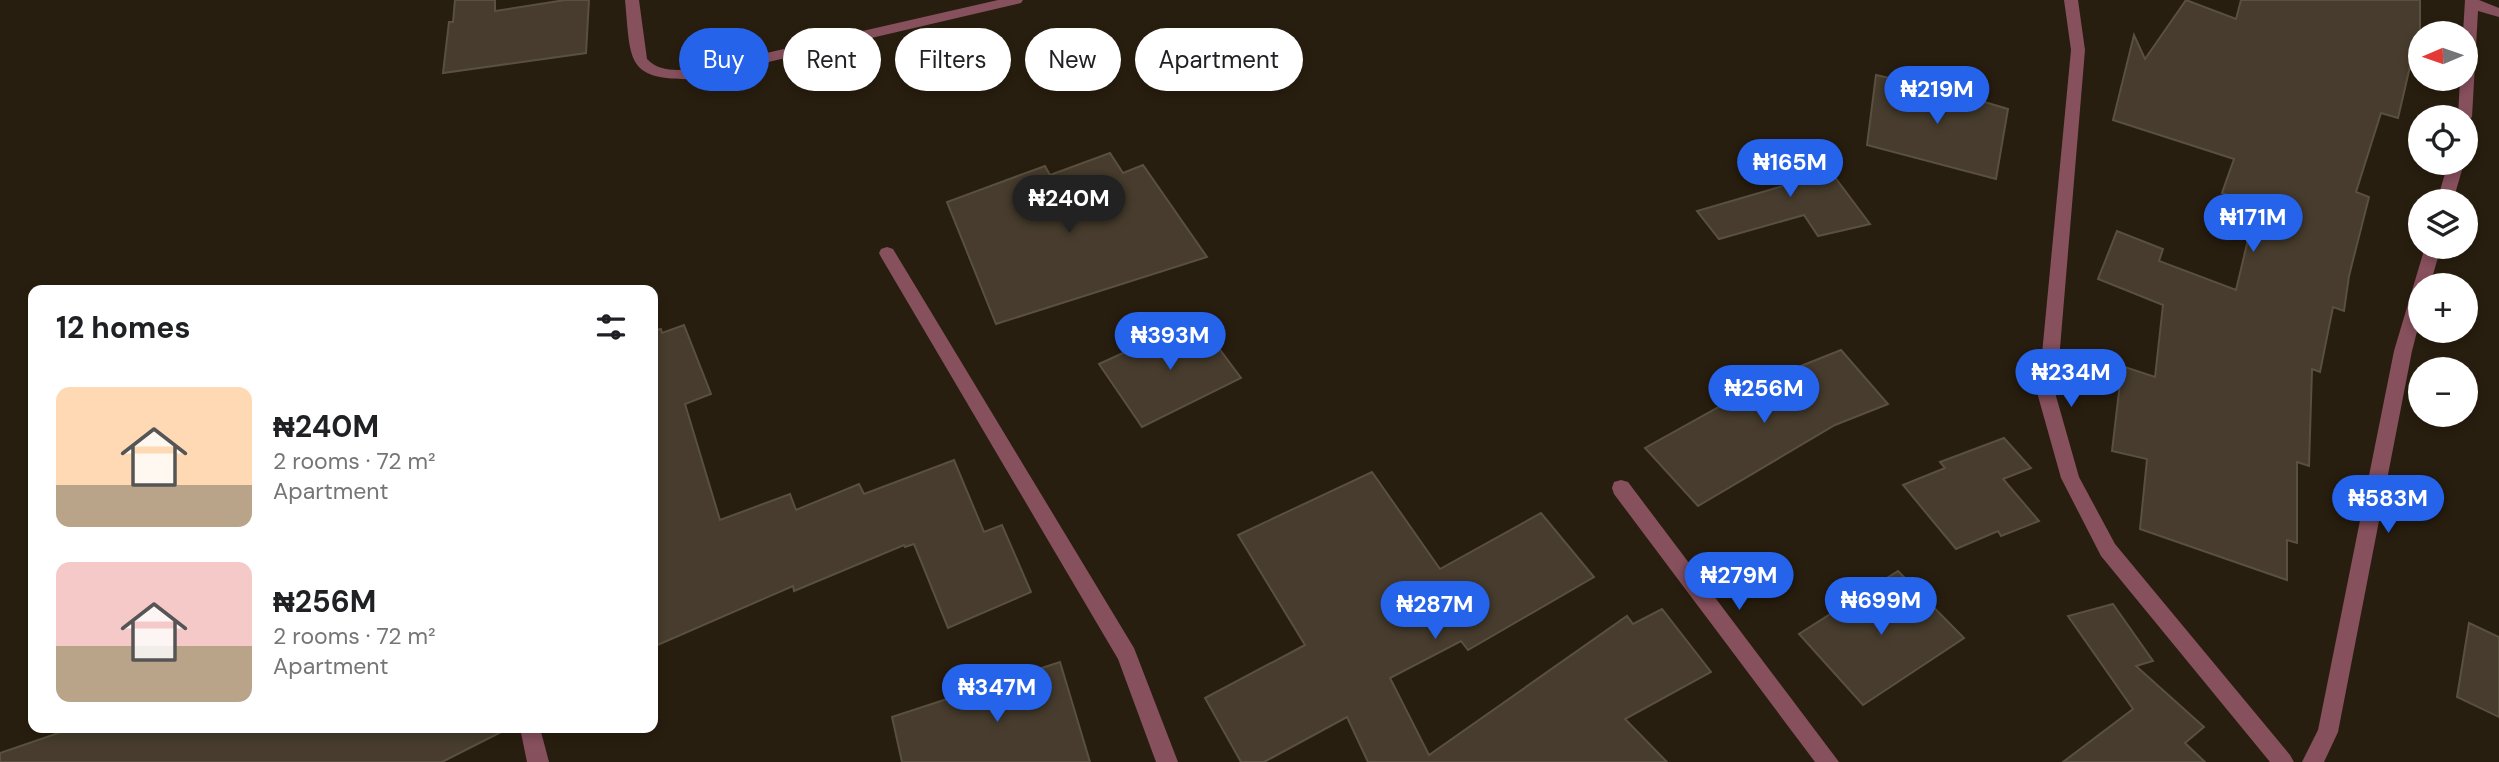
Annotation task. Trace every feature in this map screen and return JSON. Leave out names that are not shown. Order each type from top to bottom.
[{"type":"street","points":[[632,0],[639,59],[648,70],[665,76],[696,74],[1016,0]]},
{"type":"street","points":[[2071,0],[2078,50],[2047,397],[2070,478],[2108,550],[2283,762]]},
{"type":"street","points":[[2466,105],[2471,2],[2499,13]]},
{"type":"street","points":[[887,253],[1127,655],[1167,762]]},
{"type":"street","points":[[2313,762],[2328,732],[2408,333]]},
{"type":"street","points":[[1621,488],[1828,762]]},
{"type":"street","points":[[531,733],[538,762]]},
{"type":"building","points":[[455,0],[495,0],[495,11],[565,0],[589,0],[586,53],[443,73],[449,22],[453,22]]},
{"type":"building","points":[[2186,0],[2236,19],[2241,0],[2420,0],[2420,21],[2408,21],[2408,75],[2398,118],[2381,113],[2356,192],[2369,197],[2349,276],[2344,311],[2333,307],[2320,372],[2312,369],[2309,466],[2297,462],[2297,543],[2287,540],[2287,580],[2140,529],[2147,459],[2112,451],[2122,366],[2155,377],[2163,305],[2098,279],[2117,231],[2163,249],[2159,261],[2236,290],[2256,206],[2222,193],[2234,159],[2113,120],[2134,35],[2145,59]]},
{"type":"building","points":[[1876,75],[1912,83],[1911,80],[2008,109],[1996,179],[1867,145]]},
{"type":"building","points":[[1810,144],[1870,224],[1818,236],[1804,215],[1719,239],[1697,211],[1783,186],[1760,154]]},
{"type":"building","points":[[1110,153],[1123,173],[1143,165],[1207,257],[996,324],[947,202],[1045,166],[1050,175]]},
{"type":"building","points":[[1197,319],[1241,378],[1142,427],[1099,364]]},
{"type":"building","points":[[684,325],[711,394],[685,404],[720,520],[790,494],[796,510],[859,484],[864,494],[954,460],[984,532],[1002,525],[1031,592],[948,628],[914,544],[904,545],[794,591],[793,586],[658,645],[658,329],[661,329],[662,333]]},
{"type":"building","points":[[1841,350],[1888,404],[1835,425],[1698,506],[1645,448],[1771,378]]},
{"type":"building","points":[[2004,438],[2031,468],[2003,479],[2039,521],[2001,536],[1998,531],[1956,549],[1903,485],[1945,468],[1940,462]]},
{"type":"building","points":[[1372,472],[1440,569],[1541,513],[1594,577],[1468,650],[1461,641],[1390,678],[1429,755],[1627,616],[1633,624],[1662,609],[1711,672],[1625,719],[1667,762],[1368,762],[1347,717],[1264,762],[1241,762],[1205,698],[1305,645],[1238,535]]},
{"type":"building","points":[[1898,571],[1964,638],[1863,705],[1799,634]]},
{"type":"building","points":[[2113,604],[2153,661],[2136,666],[2204,727],[2185,743],[2205,762],[2063,762],[2133,709],[2068,616]]},
{"type":"building","points":[[2469,623],[2499,637],[2499,717],[2457,697]]},
{"type":"building","points":[[1060,662],[1090,762],[902,762],[892,717]]},
{"type":"building","points":[[58,733],[499,733],[442,762],[0,762],[0,753]]}]
